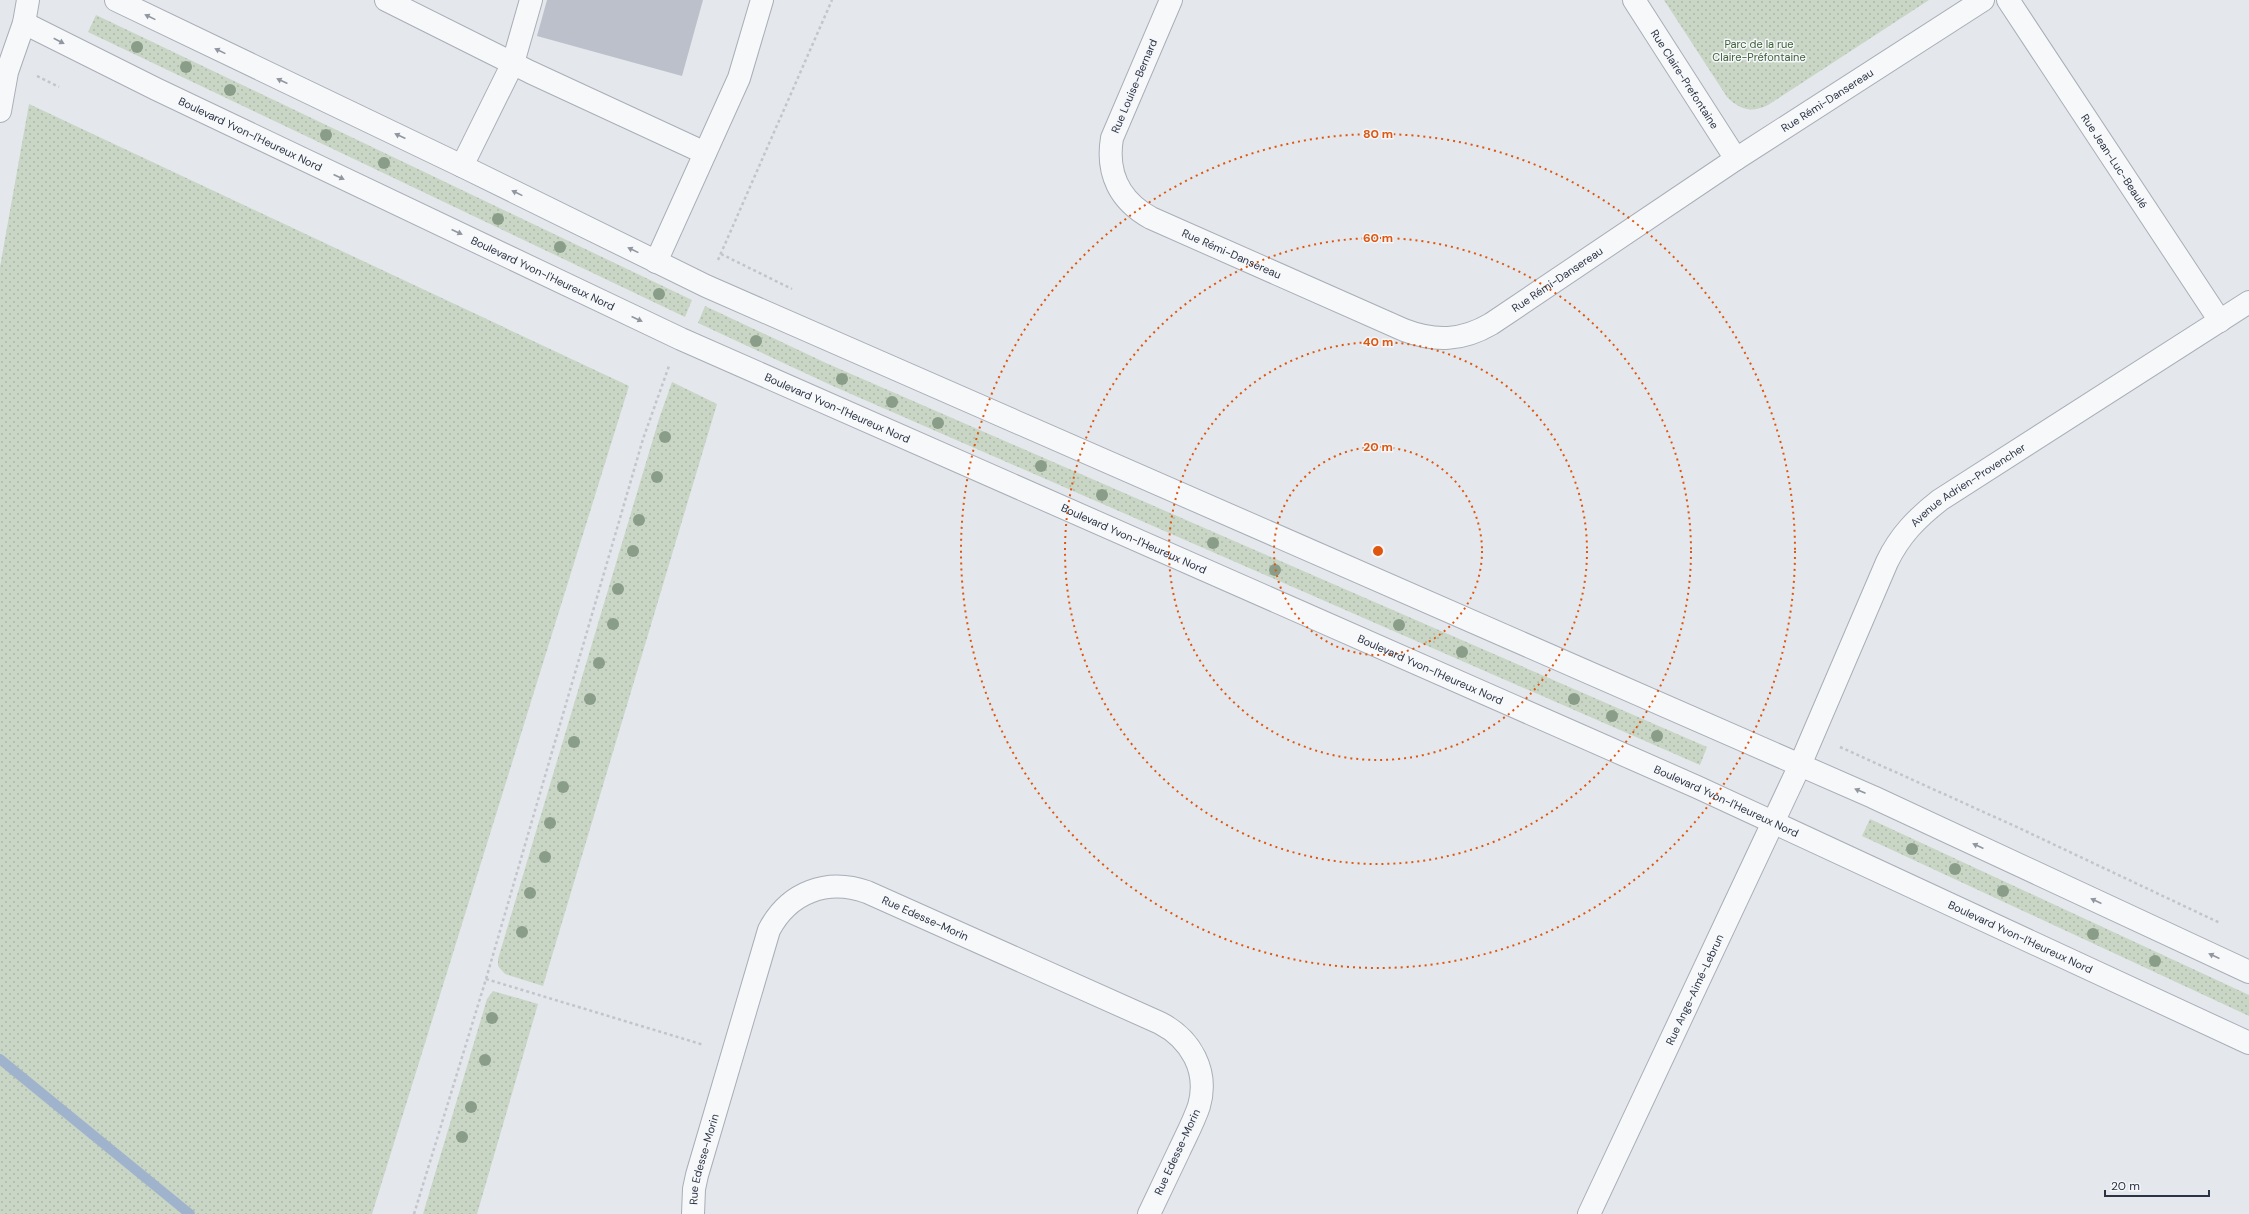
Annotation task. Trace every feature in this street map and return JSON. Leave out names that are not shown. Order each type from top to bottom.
[{"type":"street","points":[[0,111],[7,72],[24,23],[28,0]]},
{"type":"street","points":[[116,0],[462,166],[713,289],[1800,765],[2249,972]]},
{"type":"street","points":[[386,0],[513,63],[705,152]]},
{"type":"street","points":[[462,166],[513,63],[531,0]]},
{"type":"street","points":[[656,262],[739,78],[762,0]]},
{"type":"street","name":"Rue Louise-Bernard","points":[[1112,174],[1110,162],[1112,138],[1171,0]]},
{"type":"street","name":"Rue Claire-Prefontaine","points":[[1634,0],[1736,159]]},
{"type":"street","name":"Rue Rémi-Dansereau","points":[[1112,174],[1120,190],[1131,205],[1151,218],[1419,336],[1444,339],[1468,335],[1491,324],[1736,159],[1983,0]]},
{"type":"street","name":"Rue Jean-Luc-Beaulé","points":[[2008,0],[2220,321]]},
{"type":"street","name":"Boulevard Yvon-l'Heureux Nord","points":[[24,23],[156,89],[681,339],[1773,822],[2249,1043]]},
{"type":"street","name":"Avenue Adrien-Provencher","points":[[1800,765],[1887,562],[1903,534],[1913,522],[1940,500],[2249,302]]},
{"type":"street","name":"Rue Ange-Aimé-Lebrun","points":[[1589,1214],[1800,765]]},
{"type":"street","name":"Rue Edesse-Morin","points":[[692,1214],[693,1196],[697,1176],[769,930],[782,910],[790,902],[811,891],[833,886],[845,886],[867,892],[1160,1022],[1179,1034],[1193,1052],[1197,1062],[1202,1084],[1201,1095],[1195,1116],[1149,1214]]},
{"type":"path","points":[[717,264],[832,0]]},
{"type":"path","points":[[414,1214],[486,980],[643,440],[666,374]]},
{"type":"path","points":[[1859,755],[2019,828],[2226,926]]},
{"type":"path","points":[[486,980],[701,1044]]},
{"type":"green space","name":"Parc de la rue Claire-Préfontaine","points":[[1664,0],[1929,0],[1768,105],[1757,109],[1746,109],[1737,105],[1727,97]]},
{"type":"green space","points":[[96,15],[692,300],[685,317],[88,32]]},
{"type":"green space","points":[[29,104],[629,386],[372,1214],[0,1214],[0,267]]},
{"type":"green space","points":[[705,306],[826,363],[1707,747],[1700,765],[835,387],[698,323]]},
{"type":"green space","points":[[672,382],[717,404],[543,986],[505,974],[498,966],[498,959],[659,419]]},
{"type":"green space","points":[[1870,819],[2249,995],[2249,1016],[1862,836]]},
{"type":"green space","points":[[493,991],[538,1004],[477,1214],[423,1214],[487,999]]},
{"type":"building","points":[[547,0],[703,0],[682,76],[537,36]]},
{"type":"waterway","points":[[0,1059],[190,1214]]}]
